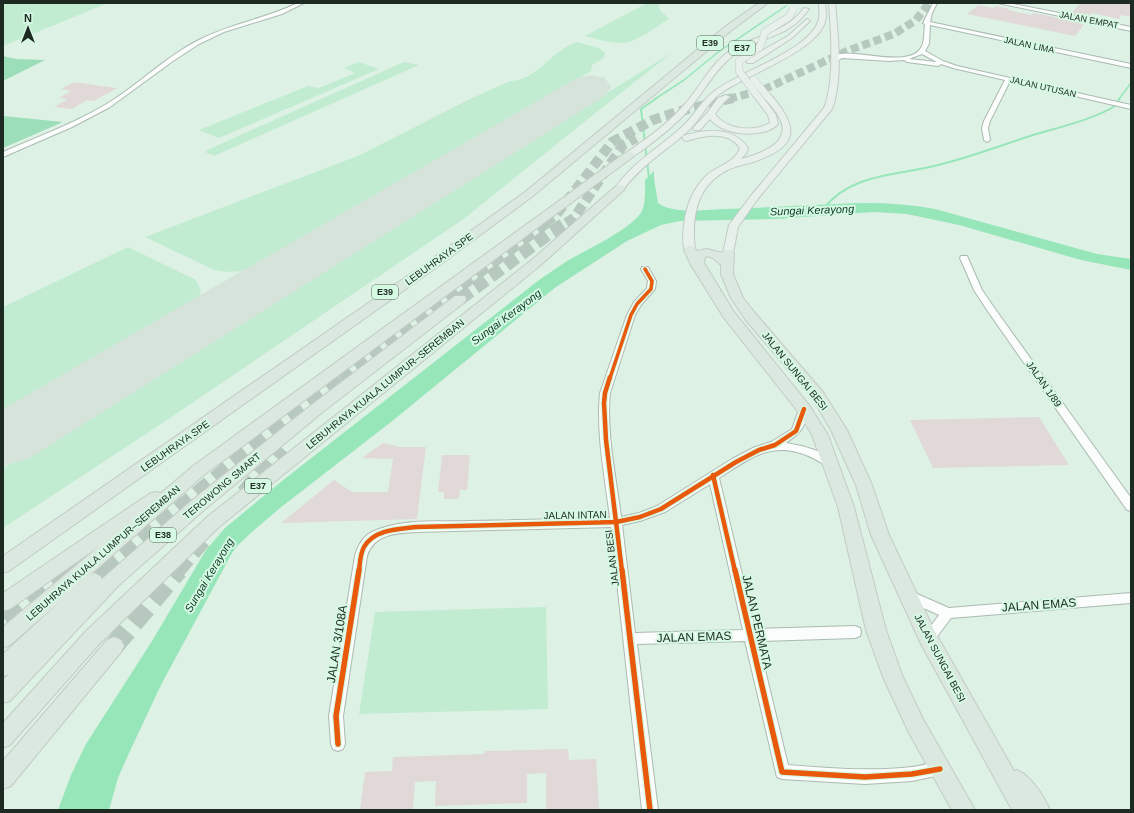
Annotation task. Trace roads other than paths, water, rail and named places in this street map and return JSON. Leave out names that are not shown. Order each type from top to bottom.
[{"type":"highway","name":"LEBUHRAYA SPE","points":[[3,560],[415,272],[524,192],[725,28],[760,3]]},
{"type":"highway","name":"LEBUHRAYA SPE","points":[[3,566],[433,264],[529,194],[729,28],[764,3]]},
{"type":"highway","name":"LEBUHRAYA KUALA LUMPUR–SEREMBAN","points":[[3,639],[199,470],[630,155]]},
{"type":"highway","name":"LEBUHRAYA KUALA LUMPUR–SEREMBAN","points":[[3,738],[93,638],[213,522],[538,261],[626,184]]},
{"type":"highway","name":"JALAN SUNGAI BESI","points":[[690,250],[697,265],[729,315],[804,409],[820,435],[846,507],[876,630],[893,677],[916,726],[964,810]]},
{"type":"highway","points":[[697,265],[699,255],[707,252],[718,254],[727,258]]},
{"type":"highway","name":"JALAN SUNGAI BESI","points":[[727,258],[727,274],[737,298],[750,316],[818,396],[839,430],[864,485],[880,535],[906,594],[928,638],[983,738]]},
{"type":"highway","name":"TEROWONG SMART","points":[[3,694],[113,580],[197,506],[319,407],[460,299]]},
{"type":"highway","points":[[282,448],[319,407]]},
{"type":"highway","points":[[3,604],[140,507],[199,470]]},
{"type":"highway","points":[[3,667],[94,581]]},
{"type":"highway","points":[[3,778],[114,646]]},
{"type":"highway","points":[[983,738],[1024,810]]},
{"type":"highway","points":[[983,738],[1039,810]]},
{"type":"main road","points":[[626,184],[634,169],[664,150],[691,123],[715,94],[733,82],[780,59],[804,44],[820,26],[824,8],[822,3]]},
{"type":"main road","points":[[832,3],[834,18]]},
{"type":"main road","points":[[731,165],[769,152],[782,142],[787,135],[787,128],[783,117],[753,79],[748,67],[749,59],[760,47],[765,32],[789,17],[793,6]]},
{"type":"main road","points":[[711,114],[719,123],[738,130],[759,130],[774,124],[772,115],[739,71],[739,61],[749,59],[790,37],[802,26],[809,15],[805,6]]},
{"type":"main road","name":"E37","points":[[630,155],[658,134],[686,107],[712,72],[725,59],[736,50],[797,21],[805,6]]},
{"type":"main road","name":"LEBUHRAYA KUALA LUMPUR–SEREMBAN","points":[[626,184],[664,150],[686,138],[711,114],[721,100],[790,58],[829,30],[834,18]]},
{"type":"main road","name":"JALAN SUNGAI BESI","points":[[727,258],[733,227],[753,199],[828,109],[833,94],[834,18]]},
{"type":"main road","points":[[686,138],[696,134],[714,133],[726,135],[740,141],[744,148],[743,152],[731,165]]},
{"type":"main road","name":"JALAN SUNGAI BESI","points":[[690,250],[687,229],[694,199],[705,182],[712,175],[731,165]]},
{"type":"street","points":[[3,155],[108,106],[191,46],[211,36],[244,23],[286,11],[302,3]]},
{"type":"street","points":[[833,61],[841,56],[895,58],[912,57],[923,52],[926,45],[926,23],[935,3]]},
{"type":"street","name":"JALAN EMPAT","points":[[1000,3],[1131,29]]},
{"type":"street","name":"JALAN LIMA","points":[[926,23],[1131,66]]},
{"type":"street","points":[[834,42],[841,51],[854,56]]},
{"type":"street","name":"JALAN UTUSAN","points":[[923,52],[941,62],[955,66],[1131,107]]},
{"type":"street","name":"JALAN UTUSAN","points":[[895,58],[955,66]]},
{"type":"street","points":[[987,140],[984,128],[1008,79]]},
{"type":"street","name":"JALAN 1/89","points":[[964,258],[978,290],[1131,506]]},
{"type":"street","name":"JALAN BESI","points":[[645,269],[652,281],[651,289],[637,304],[631,316],[605,393],[606,440],[650,810]]},
{"type":"street","name":"JALAN INTAN","points":[[362,548],[371,538],[386,531],[416,527],[616,522],[640,517],[661,509],[713,475],[759,450],[775,445],[796,431],[804,409]]},
{"type":"street","name":"JALAN INTAN","points":[[775,445],[793,446],[807,450],[820,456],[832,465]]},
{"type":"street","name":"JALAN PERMATA","points":[[713,475],[782,772],[865,777],[912,774],[940,769]]},
{"type":"street","name":"JALAN 3/108A","points":[[338,744],[336,716],[362,548]]},
{"type":"street","name":"JALAN EMAS","points":[[906,594],[948,613],[1131,598]]},
{"type":"street","points":[[928,638],[948,613]]},
{"type":"street","name":"JALAN EMAS","points":[[629,639],[856,632]]},
{"type":"water","name":"Sungai Kerayong","points":[[654,171],[658,203],[673,209],[701,210],[861,203],[898,204],[923,207],[1097,254],[1131,259],[1131,270],[1081,260],[959,225],[907,214],[874,212],[775,219],[680,221],[661,225],[627,241],[556,287],[391,422],[280,508],[238,545],[232,553],[161,685],[118,778],[109,810],[58,810],[71,775],[86,744],[152,641],[206,550],[225,528],[282,481],[539,280],[567,261],[608,239],[629,225],[642,211],[645,200],[645,180]]},
{"type":"waterway","points":[[655,99],[684,80],[717,53],[786,6]]},
{"type":"waterway","points":[[1119,99],[1131,83]]},
{"type":"waterway","name":"TEROWONG SMART","points":[[649,178],[641,109],[657,98]]},
{"type":"waterway","name":"Sungai Kerayong","points":[[824,208],[834,197],[858,183],[965,158],[1097,115],[1115,106]]},
{"type":"tunnel","points":[[729,99],[765,89],[847,51],[894,34],[916,20],[929,3]]},
{"type":"tunnel","points":[[729,99],[733,98]]},
{"type":"tunnel","points":[[545,223],[557,214],[612,142],[653,120],[677,112],[729,99]]},
{"type":"tunnel","points":[[566,223],[574,218],[623,145],[636,138]]},
{"type":"tunnel","points":[[340,378],[435,304],[546,222]]},
{"type":"tunnel","points":[[460,299],[567,222]]},
{"type":"tunnel","points":[[105,571],[277,427],[341,377]]},
{"type":"tunnel","points":[[244,493],[282,448]]},
{"type":"tunnel","points":[[177,571],[206,537]]},
{"type":"tunnel","points":[[64,571],[80,559]]},
{"type":"tunnel","points":[[3,617],[65,570]]},
{"type":"tunnel","points":[[94,581],[107,570]]},
{"type":"tunnel","points":[[114,646],[178,570]]}]
